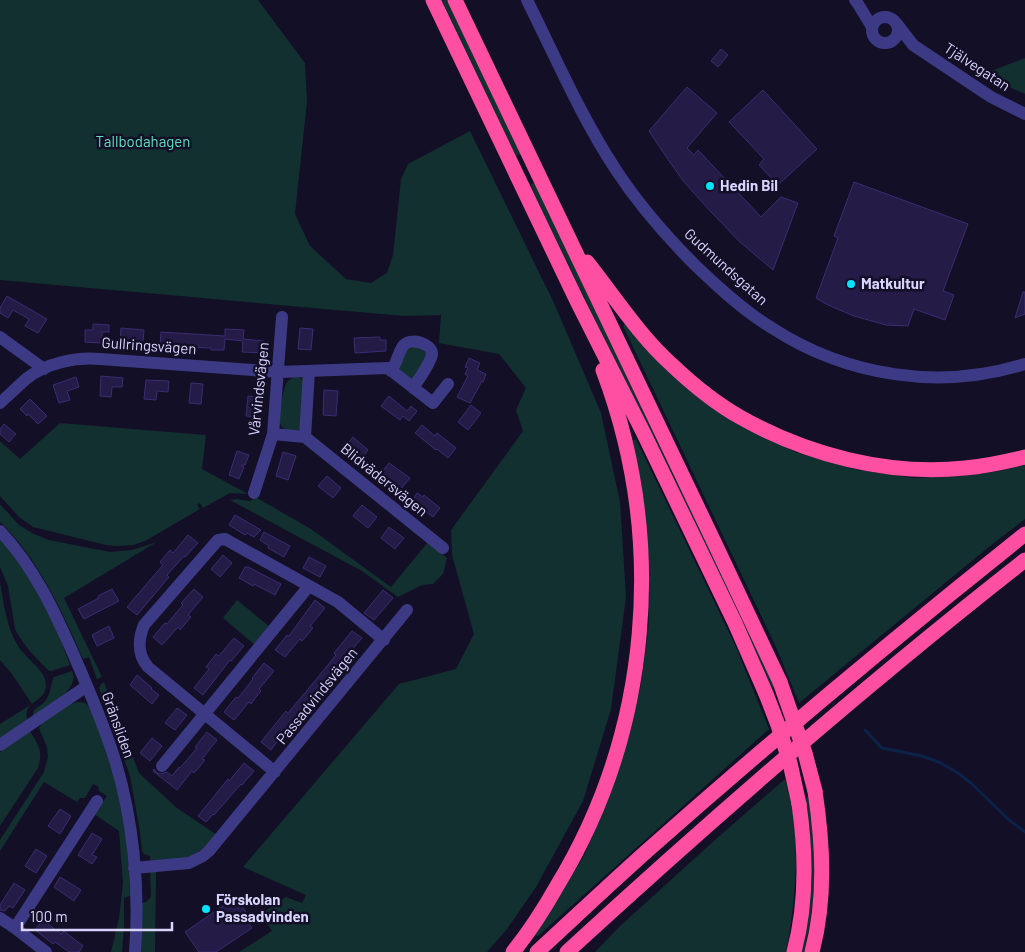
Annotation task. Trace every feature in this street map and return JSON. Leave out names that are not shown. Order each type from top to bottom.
[{"type":"highway","points":[[433,0],[734,623],[778,725],[790,763],[803,827],[804,889],[794,952]]},
{"type":"highway","points":[[455,0],[780,682],[805,753],[815,791],[820,824],[822,884],[812,952]]},
{"type":"highway","points":[[570,239],[639,329],[670,363],[703,392],[738,416],[771,433],[848,460],[887,466],[924,469],[964,468],[1002,463],[1025,457]]},
{"type":"highway","points":[[513,952],[564,876],[582,844],[597,810],[610,775],[626,715],[641,618],[642,570],[640,534],[637,500],[631,467],[624,434],[608,384],[577,301]]},
{"type":"highway","points":[[537,952],[648,850],[760,753],[932,608],[1025,534]]},
{"type":"highway","points":[[567,952],[718,815],[917,647],[1025,560]]},
{"type":"highway","points":[[581,952],[618,905]]},
{"type":"street","name":"Gudmundsgatan","points":[[527,0],[591,129],[632,192],[664,233],[687,256],[728,295],[771,328],[810,349],[838,361],[882,373],[903,376],[956,377],[985,374],[1025,364]]},
{"type":"street","name":"Tjälvegatan","points":[[856,2],[892,18],[913,45],[991,97],[1025,114]]},
{"type":"street","name":"Tjälvegatan","points":[[856,2],[872,27],[874,37],[877,40],[881,43],[890,42],[913,45]]},
{"type":"street","points":[[872,27],[877,19],[886,16]]},
{"type":"street","points":[[890,42],[898,35],[897,24]]},
{"type":"street","name":"Vårvindsvägen","points":[[254,493],[273,434],[282,317]]},
{"type":"street","points":[[0,337],[44,368]]},
{"type":"street","points":[[412,388],[425,370],[432,355],[429,347],[416,341],[409,342],[403,346],[391,371],[412,388],[433,403],[448,384]]},
{"type":"street","name":"Gullringsvägen","points":[[0,404],[26,379],[44,368],[71,360],[88,358],[278,372],[388,368],[391,371]]},
{"type":"street","points":[[273,434],[305,437],[309,371]]},
{"type":"street","name":"Blidvädersvägen","points":[[305,437],[443,548]]},
{"type":"street","name":"Gränsliden","points":[[0,531],[30,570],[48,599],[101,718],[119,777],[129,824],[136,908],[135,952]]},
{"type":"street","points":[[275,772],[152,671],[145,663],[139,648],[144,625],[218,540],[225,539],[338,602],[384,640]]},
{"type":"street","points":[[162,766],[309,586]]},
{"type":"street","name":"Passadvindsvägen","points":[[134,868],[189,863],[204,856],[407,610]]},
{"type":"street","points":[[0,746],[87,686]]},
{"type":"street","points":[[15,928],[97,801]]},
{"type":"street","points":[[0,918],[46,952]]},
{"type":"green space","name":"Tallbodahagen","points":[[0,0],[258,0],[305,63],[307,102],[295,214],[310,246],[346,279],[371,283],[387,273],[393,255],[401,179],[408,164],[470,131],[554,303],[601,413],[620,502],[626,597],[611,709],[583,801],[536,887],[507,929],[487,952],[239,952],[272,931],[261,914],[286,897],[302,903],[306,895],[243,867],[399,684],[456,669],[474,634],[452,555],[451,530],[523,431],[516,410],[526,388],[499,354],[439,343],[441,315],[404,316],[0,280]]},
{"type":"green space","points":[[442,0],[447,0],[521,154],[516,156]]},
{"type":"green space","points":[[1025,58],[1025,94],[986,73]]},
{"type":"green space","points":[[534,183],[724,579],[774,687],[770,690],[669,473],[531,187],[531,184]]},
{"type":"green space","points":[[626,323],[695,395],[740,425],[795,452],[853,469],[913,478],[963,476],[1000,471],[1025,465],[1025,519],[799,703],[776,647],[623,326]]},
{"type":"green space","points":[[418,345],[428,355],[412,380],[400,372],[399,367],[404,351]]},
{"type":"green space","points":[[295,376],[301,378],[305,384],[300,429],[292,431],[281,426],[280,416],[285,387],[288,381]]},
{"type":"green space","points":[[60,423],[206,435],[202,469],[248,494],[230,493],[203,508],[200,503],[197,505],[200,509],[147,540],[134,545],[106,545],[33,527],[19,517],[0,496],[0,441],[20,459]]},
{"type":"green space","points":[[636,439],[736,647],[769,729],[538,936],[533,934],[554,906],[585,854],[606,805],[625,749],[641,684],[648,633],[650,583],[646,521],[640,475],[632,441]]},
{"type":"green space","points":[[257,498],[311,529],[391,587],[428,542],[447,558],[443,574],[433,584],[422,585],[398,597],[362,571],[230,500],[249,501]]},
{"type":"green space","points":[[0,504],[19,525],[49,540],[110,552],[132,550],[157,542],[64,598],[102,677],[97,679],[89,657],[83,659],[48,586],[25,551],[0,522]]},
{"type":"green space","points":[[0,537],[27,574],[54,624],[70,665],[51,671],[48,670],[18,635],[15,629],[8,586],[0,567]]},
{"type":"green space","points":[[0,582],[6,615],[14,638],[21,650],[43,675],[46,687],[44,693],[28,709],[26,714],[28,721],[0,740],[0,724],[32,704],[0,660]]},
{"type":"green space","points":[[237,600],[270,627],[255,645],[223,618]]},
{"type":"green space","points":[[72,671],[72,685],[67,691],[33,717],[35,709],[47,698],[54,677]]},
{"type":"green space","points":[[104,682],[139,773],[177,808],[217,835],[208,846],[184,859],[150,861],[150,856],[142,851],[130,776],[99,688]]},
{"type":"green space","points":[[77,702],[88,705],[98,726],[112,766],[122,810],[128,853],[130,896],[124,898],[122,952],[111,952],[119,918],[123,883],[119,831],[94,814],[107,796],[98,790],[99,787],[93,784],[85,798],[80,798],[77,802],[44,782],[0,851],[0,840],[44,772],[48,757],[47,747],[39,728],[42,723]]},
{"type":"green space","points":[[30,731],[39,749],[38,768],[0,826],[0,752]]},
{"type":"green space","points":[[785,779],[793,813],[796,848],[794,900],[786,952],[595,952],[619,927]]},
{"type":"green space","points":[[808,796],[814,850],[814,879],[812,909],[807,938],[804,952],[800,952],[805,799]]},
{"type":"green space","points":[[150,871],[156,871],[155,952],[141,952],[142,903],[151,897]]},
{"type":"building","points":[[721,49],[728,55],[718,67],[711,61]]},
{"type":"building","points":[[687,87],[717,113],[687,148],[694,155],[698,150],[761,217],[781,197],[798,203],[773,270],[740,242],[684,182],[649,131]]},
{"type":"building","points":[[763,90],[817,149],[778,185],[759,165],[764,159],[729,122]]},
{"type":"building","points":[[854,182],[968,224],[943,291],[954,295],[945,320],[914,309],[908,326],[886,325],[854,316],[816,298],[838,238],[834,236]]},
{"type":"building","points":[[1023,292],[1025,292],[1025,314],[1015,318]]},
{"type":"building","points":[[7,296],[47,319],[38,333],[25,326],[29,319],[13,310],[8,318],[0,313],[0,308]]},
{"type":"building","points":[[93,324],[109,325],[109,332],[102,332],[102,343],[85,342],[85,330],[93,330]]},
{"type":"building","points":[[121,328],[144,330],[143,342],[135,342],[135,344],[120,342]]},
{"type":"building","points":[[300,328],[313,329],[311,350],[298,349]]},
{"type":"building","points":[[225,329],[244,330],[243,339],[264,341],[263,353],[242,352],[243,341],[225,339],[224,350],[160,346],[161,332],[225,336]]},
{"type":"building","points":[[380,337],[380,340],[386,340],[386,351],[355,353],[354,338]]},
{"type":"building","points":[[469,358],[480,363],[477,370],[486,374],[470,403],[457,397],[468,376],[465,374],[468,368],[465,367]]},
{"type":"building","points":[[101,376],[123,378],[122,387],[112,387],[111,397],[100,396]]},
{"type":"building","points":[[76,377],[79,387],[67,391],[70,400],[59,403],[53,385]]},
{"type":"building","points":[[146,380],[169,381],[168,392],[157,391],[156,400],[144,399]]},
{"type":"building","points":[[191,383],[203,384],[201,404],[189,403]]},
{"type":"building","points":[[324,390],[338,391],[336,416],[323,415]]},
{"type":"building","points":[[248,396],[259,397],[257,417],[246,416]]},
{"type":"building","points":[[389,396],[407,411],[411,406],[417,411],[409,421],[403,416],[400,420],[381,406]]},
{"type":"building","points":[[30,399],[47,416],[38,424],[20,409]]},
{"type":"building","points":[[471,405],[481,413],[468,430],[458,422]]},
{"type":"building","points":[[4,424],[16,434],[9,442],[0,434],[0,429]]},
{"type":"building","points":[[422,425],[435,436],[437,433],[456,448],[448,458],[415,433]]},
{"type":"building","points":[[353,437],[368,450],[361,459],[345,447]]},
{"type":"building","points":[[237,451],[249,455],[245,465],[241,465],[244,467],[239,479],[229,475]]},
{"type":"building","points":[[283,452],[296,456],[288,480],[276,476]]},
{"type":"building","points":[[389,463],[410,478],[400,490],[385,478],[387,476],[382,472]]},
{"type":"building","points":[[327,476],[341,488],[333,498],[318,486]]},
{"type":"building","points":[[417,493],[423,497],[424,495],[440,508],[433,517],[412,501]]},
{"type":"building","points":[[362,505],[377,517],[368,528],[353,516]]},
{"type":"building","points":[[235,515],[261,530],[254,537],[247,533],[245,535],[229,525]]},
{"type":"building","points":[[389,527],[404,538],[395,549],[381,538]]},
{"type":"building","points":[[264,532],[290,546],[284,557],[268,548],[269,546],[260,540]]},
{"type":"building","points":[[188,535],[198,543],[167,575],[169,577],[137,615],[127,607],[163,565],[160,562],[170,550],[173,553]]},
{"type":"building","points":[[223,555],[232,563],[220,577],[211,569]]},
{"type":"building","points":[[309,557],[326,566],[320,577],[303,568]]},
{"type":"building","points":[[245,567],[281,584],[275,595],[239,578]]},
{"type":"building","points":[[112,589],[119,601],[84,619],[78,609]]},
{"type":"building","points":[[194,589],[203,597],[188,615],[191,617],[180,630],[178,627],[162,645],[153,637],[165,623],[167,624],[183,605],[181,603]]},
{"type":"building","points":[[383,590],[393,598],[374,620],[364,613]]},
{"type":"building","points":[[315,600],[325,608],[310,626],[313,628],[302,641],[300,639],[285,657],[275,650],[287,635],[289,636]]},
{"type":"building","points":[[109,626],[114,638],[97,646],[92,635]]},
{"type":"building","points":[[352,631],[362,638],[335,669],[338,671],[311,701],[313,703],[293,724],[291,723],[271,750],[261,742],[286,711],[288,713],[314,682],[336,655],[334,653]]},
{"type":"building","points":[[234,638],[244,646],[230,660],[203,695],[194,688],[209,669],[206,667],[216,654],[219,656]]},
{"type":"building","points":[[264,663],[274,671],[259,689],[261,691],[251,704],[249,702],[234,720],[224,712],[236,697],[238,698]]},
{"type":"building","points":[[137,675],[159,695],[152,704],[130,685]]},
{"type":"building","points":[[177,708],[187,715],[175,730],[165,723]]},
{"type":"building","points":[[207,732],[217,740],[202,759],[205,760],[201,765],[194,773],[192,771],[177,790],[153,771],[154,769],[157,773],[161,774],[167,772],[172,776],[197,748],[195,747]]},
{"type":"building","points":[[152,738],[162,746],[150,761],[140,753]]},
{"type":"building","points":[[244,763],[254,771],[242,785],[206,822],[198,816],[228,779],[229,781]]},
{"type":"building","points":[[60,809],[71,816],[60,834],[48,826]]},
{"type":"building","points":[[92,833],[102,839],[92,855],[97,857],[92,864],[78,855]]},
{"type":"building","points":[[36,849],[47,856],[36,873],[25,866]]},
{"type":"building","points":[[60,877],[81,890],[74,901],[54,887]]},
{"type":"building","points":[[14,883],[25,890],[13,908],[9,906],[5,911],[0,910],[0,905]]},
{"type":"building","points":[[236,897],[249,917],[246,919],[252,928],[216,952],[199,952],[185,932]]},
{"type":"building","points":[[43,920],[61,934],[64,931],[83,946],[79,952],[69,952],[55,942],[53,944],[35,930]]},
{"type":"waterway","points":[[865,730],[882,748],[922,756],[941,763],[958,773],[1025,832]]},
{"type":"place","name":"Hedin Bil","points":[[710,186]]},
{"type":"place","name":"Matkultur","points":[[851,284]]},
{"type":"place","name":"Förskolan Passadvinden","points":[[206,909]]}]
